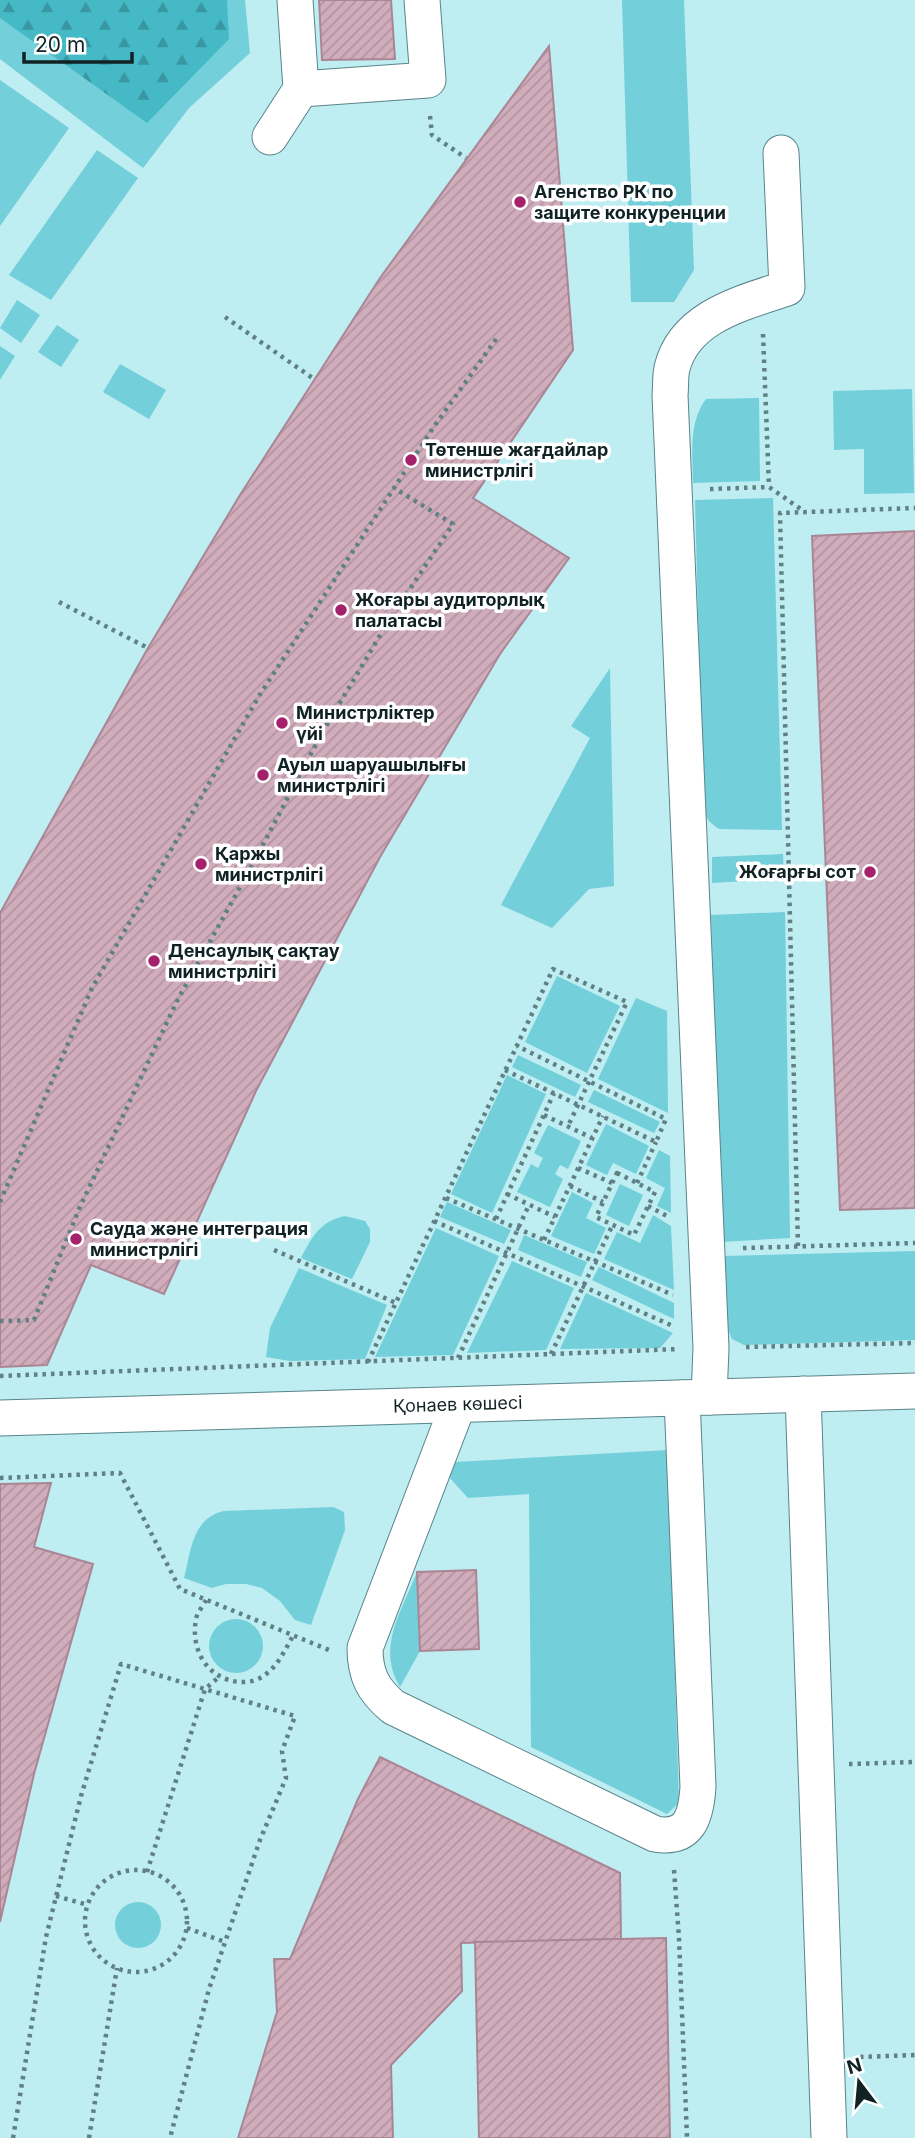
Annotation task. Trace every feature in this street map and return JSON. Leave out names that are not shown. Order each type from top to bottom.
[{"type":"street","points":[[270,137],[301,89],[295,0]]},
{"type":"street","points":[[301,89],[428,80],[422,0]]},
{"type":"street","points":[[458,1405],[365,1648],[365,1665],[371,1682],[378,1694],[393,1707],[655,1835],[671,1837],[683,1831],[696,1811],[698,1787],[695,1397],[711,1348],[670,395],[672,368],[681,346],[697,328],[722,311],[787,288],[781,153]]},
{"type":"street","name":"Қонаев көшесі","points":[[0,1418],[915,1391]]},
{"type":"street","points":[[803,1394],[830,2138]]},
{"type":"path","points":[[428,80],[432,135],[466,158]]},
{"type":"path","points":[[762,297],[769,487]]},
{"type":"path","points":[[225,317],[314,379]]},
{"type":"path","points":[[0,1202],[92,988],[259,695],[433,428],[499,335]]},
{"type":"path","points":[[674,490],[769,487],[805,512]]},
{"type":"path","points":[[0,1321],[34,1321],[79,1209],[177,1001],[322,733],[388,622],[453,524],[394,488]]},
{"type":"path","points":[[798,1246],[780,513],[915,508]]},
{"type":"path","points":[[59,602],[148,648]]},
{"type":"path","points":[[368,1362],[553,969],[627,1002],[568,1126]]},
{"type":"path","points":[[517,1046],[666,1119],[637,1183]]},
{"type":"path","points":[[505,1070],[656,1142]]},
{"type":"path","points":[[496,1219],[554,1093]]},
{"type":"path","points":[[544,1115],[592,1138]]},
{"type":"path","points":[[544,1240],[603,1116]]},
{"type":"path","points":[[579,1168],[612,1184]]},
{"type":"path","points":[[617,1173],[655,1192],[634,1235],[596,1217],[612,1184],[617,1173]]},
{"type":"path","points":[[570,1186],[603,1202]]},
{"type":"path","points":[[507,1194],[555,1217]]},
{"type":"path","points":[[446,1198],[673,1296]]},
{"type":"path","points":[[458,1359],[529,1205]]},
{"type":"path","points":[[648,1206],[670,1218]]},
{"type":"path","points":[[434,1222],[673,1325]]},
{"type":"path","points":[[551,1354],[613,1224]]},
{"type":"path","points":[[707,1249],[915,1243]]},
{"type":"path","points":[[274,1250],[396,1303]]},
{"type":"path","points":[[0,1376],[711,1348],[915,1343]]},
{"type":"path","points":[[0,1478],[120,1473],[180,1590],[365,1665]]},
{"type":"path","points":[[206,1600],[196,1617],[195,1634],[199,1654],[207,1668],[219,1677],[238,1683],[259,1679],[275,1666],[293,1636]]},
{"type":"path","points":[[13,2138],[46,1937],[81,1796],[121,1664],[295,1716],[282,1751],[286,1778],[260,1840],[209,1989],[170,2138]]},
{"type":"path","points":[[147,1872],[205,1689],[219,1677]]},
{"type":"path","points":[[816,1767],[915,1762]]},
{"type":"path","points":[[671,1837],[679,1938],[687,2138]]},
{"type":"path","points":[[123,1871],[147,1872],[170,1882],[181,1895],[187,1911],[187,1928],[182,1944],[172,1958],[158,1968],[142,1972],[125,1971],[109,1964],[96,1953],[88,1939],[85,1921],[88,1905],[95,1890],[107,1879],[123,1871]]},
{"type":"path","points":[[56,1896],[88,1905]]},
{"type":"path","points":[[187,1928],[225,1942]]},
{"type":"path","points":[[89,2138],[117,1968]]},
{"type":"path","points":[[827,2058],[915,2055]]},
{"type":"shaded area","points":[[0,0],[245,0],[250,53],[189,108],[143,168],[0,59]]},
{"type":"shaded area","points":[[622,0],[684,0],[694,270],[674,302],[631,302]]},
{"type":"shaded area","points":[[0,80],[69,128],[0,226]]},
{"type":"shaded area","points":[[97,150],[138,178],[51,300],[9,275]]},
{"type":"shaded area","points":[[17,300],[40,315],[21,343],[0,328]]},
{"type":"shaded area","points":[[57,325],[79,340],[61,367],[38,352]]},
{"type":"shaded area","points":[[0,346],[15,356],[0,380]]},
{"type":"shaded area","points":[[120,364],[166,390],[149,419],[103,392]]},
{"type":"shaded area","points":[[912,389],[914,493],[864,494],[864,449],[834,450],[833,391]]},
{"type":"shaded area","points":[[759,398],[760,481],[693,483],[694,428],[700,408],[706,399]]},
{"type":"shaded area","points":[[773,498],[782,830],[719,829],[707,818],[703,804],[695,500]]},
{"type":"shaded area","points":[[610,668],[614,886],[589,889],[552,928],[501,905],[590,738],[571,726]]},
{"type":"shaded area","points":[[783,854],[784,879],[712,883],[712,857]]},
{"type":"shaded area","points":[[785,912],[790,1238],[721,1242],[711,915]]},
{"type":"shaded area","points":[[557,976],[620,1006],[587,1073],[525,1042]]},
{"type":"shaded area","points":[[636,998],[667,1011],[668,1113],[598,1079]]},
{"type":"shaded area","points":[[518,1055],[581,1085],[575,1097],[512,1067]]},
{"type":"shaded area","points":[[507,1075],[546,1094],[492,1213],[451,1194]]},
{"type":"shaded area","points":[[594,1090],[660,1122],[654,1133],[588,1102]]},
{"type":"shaded area","points":[[606,1124],[649,1146],[636,1174],[613,1163],[607,1175],[586,1165]]},
{"type":"shaded area","points":[[548,1125],[581,1141],[568,1169],[560,1165],[555,1174],[563,1179],[550,1207],[517,1192],[531,1164],[538,1168],[543,1158],[534,1153]]},
{"type":"shaded area","points":[[659,1150],[670,1156],[671,1213],[657,1206],[665,1188],[646,1178]]},
{"type":"shaded area","points":[[620,1184],[643,1195],[629,1226],[606,1215]]},
{"type":"shaded area","points":[[572,1192],[593,1203],[586,1218],[606,1228],[594,1254],[551,1236]]},
{"type":"shaded area","points":[[447,1202],[511,1230],[504,1244],[440,1217]]},
{"type":"shaded area","points":[[653,1215],[671,1226],[674,1290],[604,1259],[617,1232],[640,1243]]},
{"type":"shaded area","points":[[345,1216],[365,1221],[370,1229],[370,1242],[352,1279],[301,1258],[323,1226]]},
{"type":"shaded area","points":[[436,1228],[499,1256],[453,1355],[375,1357]]},
{"type":"shaded area","points":[[524,1235],[587,1262],[581,1277],[518,1250]]},
{"type":"shaded area","points":[[915,1251],[915,1340],[744,1345],[732,1339],[727,1328],[723,1256]]},
{"type":"shaded area","points":[[512,1261],[574,1288],[546,1350],[467,1353]]},
{"type":"shaded area","points":[[599,1267],[674,1303],[674,1319],[592,1280]]},
{"type":"shaded area","points":[[299,1268],[387,1305],[365,1359],[290,1361],[266,1357],[270,1328]]},
{"type":"shaded area","points":[[586,1293],[673,1333],[660,1348],[560,1349]]},
{"type":"shaded area","points":[[668,1450],[679,1803],[667,1814],[531,1747],[529,1494],[468,1498],[449,1477],[455,1462]]},
{"type":"shaded area","points":[[333,1507],[344,1512],[345,1530],[311,1625],[295,1620],[280,1601],[262,1588],[246,1584],[226,1584],[212,1588],[184,1578],[191,1547],[199,1528],[213,1515],[224,1511]]},
{"type":"shaded area","points":[[417,1572],[420,1651],[400,1687],[390,1658],[391,1643],[399,1615]]},
{"type":"shaded area","points":[[236,1619],[255,1627],[263,1646],[255,1665],[236,1673],[217,1665],[209,1646],[217,1627]]},
{"type":"shaded area","points":[[138,1902],[154,1909],[161,1925],[154,1941],[138,1948],[122,1941],[115,1925],[122,1909]]},
{"type":"green space","points":[[0,0],[227,0],[229,39],[147,123],[0,18]]},
{"type":"building","points":[[319,0],[391,0],[395,59],[322,60]]},
{"type":"building","name":"Министрліктер үйі","points":[[549,46],[573,350],[473,498],[569,558],[500,654],[380,857],[256,1091],[164,1294],[91,1265],[47,1365],[0,1367],[0,913],[148,648],[240,495],[380,278]]},
{"type":"building","name":"Жоғарғы сот","points":[[915,531],[915,1208],[840,1210],[812,536]]},
{"type":"building","points":[[51,1483],[34,1547],[93,1564],[34,1774],[0,1922],[0,1484]]},
{"type":"building","points":[[476,1570],[479,1649],[420,1651],[417,1572]]},
{"type":"building","points":[[380,1757],[620,1873],[621,1939],[461,1943],[462,1991],[391,2065],[393,2138],[238,2138],[277,2012],[274,1959],[290,1959],[358,1799]]},
{"type":"building","points":[[666,1938],[670,2138],[479,2138],[475,1942]]},
{"type":"place","name":"Агенство РК по защите конкуренции","points":[[520,202]]},
{"type":"place","name":"Төтенше жағдайлар министрлігі","points":[[411,460]]},
{"type":"place","name":"Жоғары аудиторлық палатасы","points":[[341,610]]},
{"type":"place","name":"Министрліктер үйі","points":[[282,723]]},
{"type":"place","name":"Ауыл шаруашылығы министрлігі","points":[[263,775]]},
{"type":"place","name":"Қаржы министрлігі","points":[[201,864]]},
{"type":"place","name":"Жоғарғы сот","points":[[870,872]]},
{"type":"place","name":"Денсаулық сақтау министрлігі","points":[[154,961]]},
{"type":"place","name":"Сауда жəне интеграция министрлігі","points":[[76,1239]]}]
